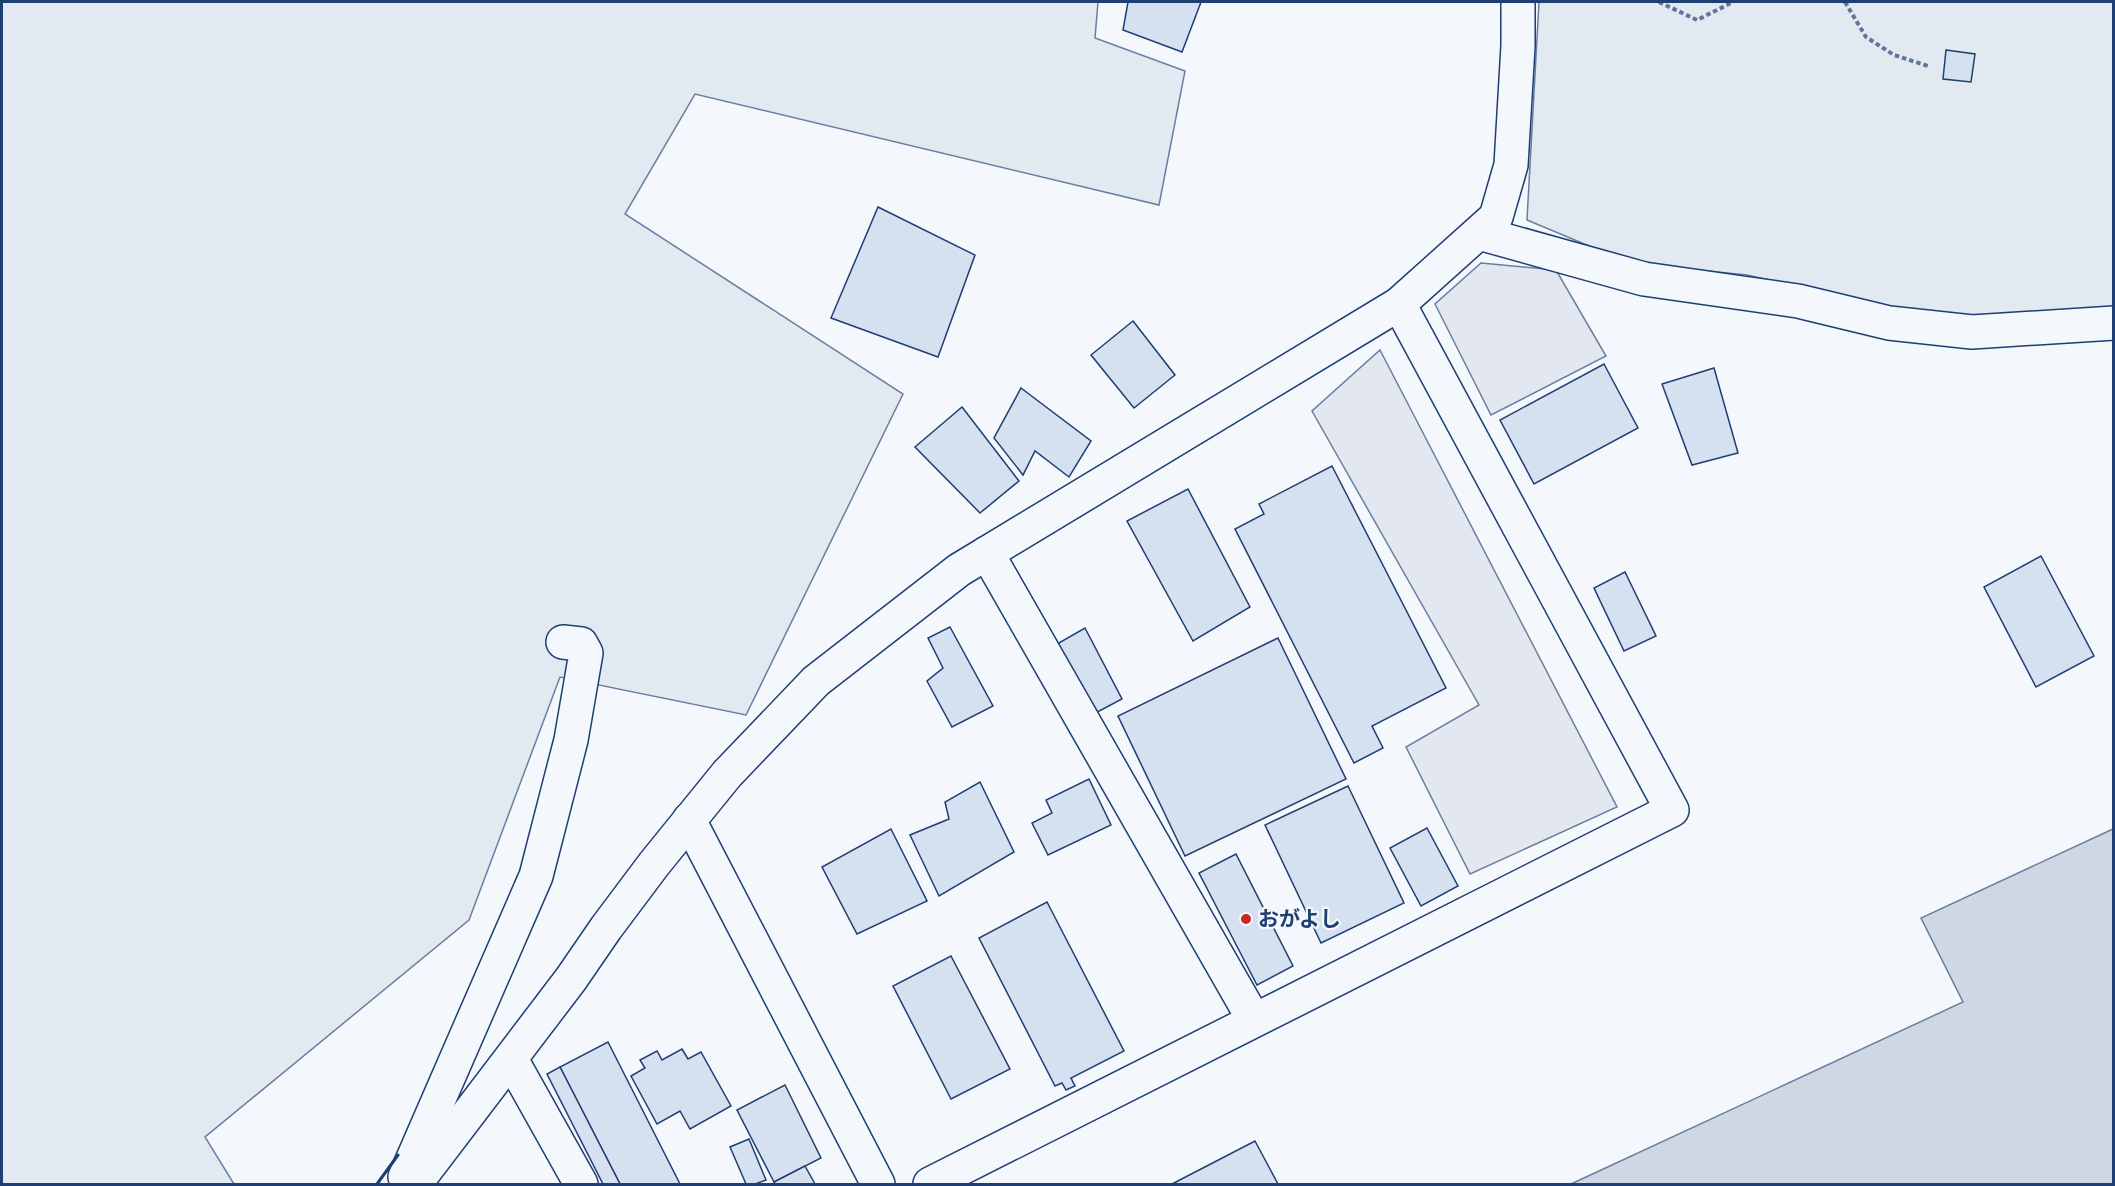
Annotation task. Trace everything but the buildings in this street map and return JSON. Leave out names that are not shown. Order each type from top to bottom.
[{"type":"street","points":[[415,1185],[571,979],[613,918],[689,820],[727,774],[816,681],[959,570],[1399,304],[1496,217],[1511,165],[1518,46],[1518,2]]},
{"type":"street","points":[[1479,233],[1644,279],[1798,301],[1889,323],[1972,332],[2114,323]]},
{"type":"street","points":[[930,1185],[1672,810],[1399,304]]},
{"type":"street","points":[[987,553],[1254,1020]]},
{"type":"street","points":[[402,1185],[536,876],[571,740],[586,653],[581,644],[563,642]]},
{"type":"street","points":[[689,820],[878,1185]]},
{"type":"street","points":[[511,1059],[581,1185]]},
{"type":"path","points":[[1659,2],[1697,20],[1732,2]]},
{"type":"path","points":[[1845,2],[1866,38],[1894,55],[1928,66]]},
{"type":"shaded area","points":[[2,2],[1098,2],[1095,38],[1185,71],[1159,205],[695,94],[625,214],[903,394],[746,715],[560,677],[469,920],[205,1137],[234,1184],[2,1184]]},
{"type":"shaded area","points":[[1539,2],[2113,2],[2113,309],[1983,324],[1930,315],[1747,275],[1630,263],[1527,220]]},
{"type":"shaded area","points":[[1481,263],[1556,270],[1606,356],[1491,415],[1435,304]]},
{"type":"shaded area","points":[[1380,350],[1617,807],[1470,874],[1406,747],[1479,705],[1312,411]]},
{"type":"shaded area","points":[[2113,829],[2113,1184],[1571,1184],[1963,1002],[1921,918]]},
{"type":"wall","points":[[377,1184],[398,1155]]},
{"type":"place","name":"おがよし","points":[[1246,919]]}]
